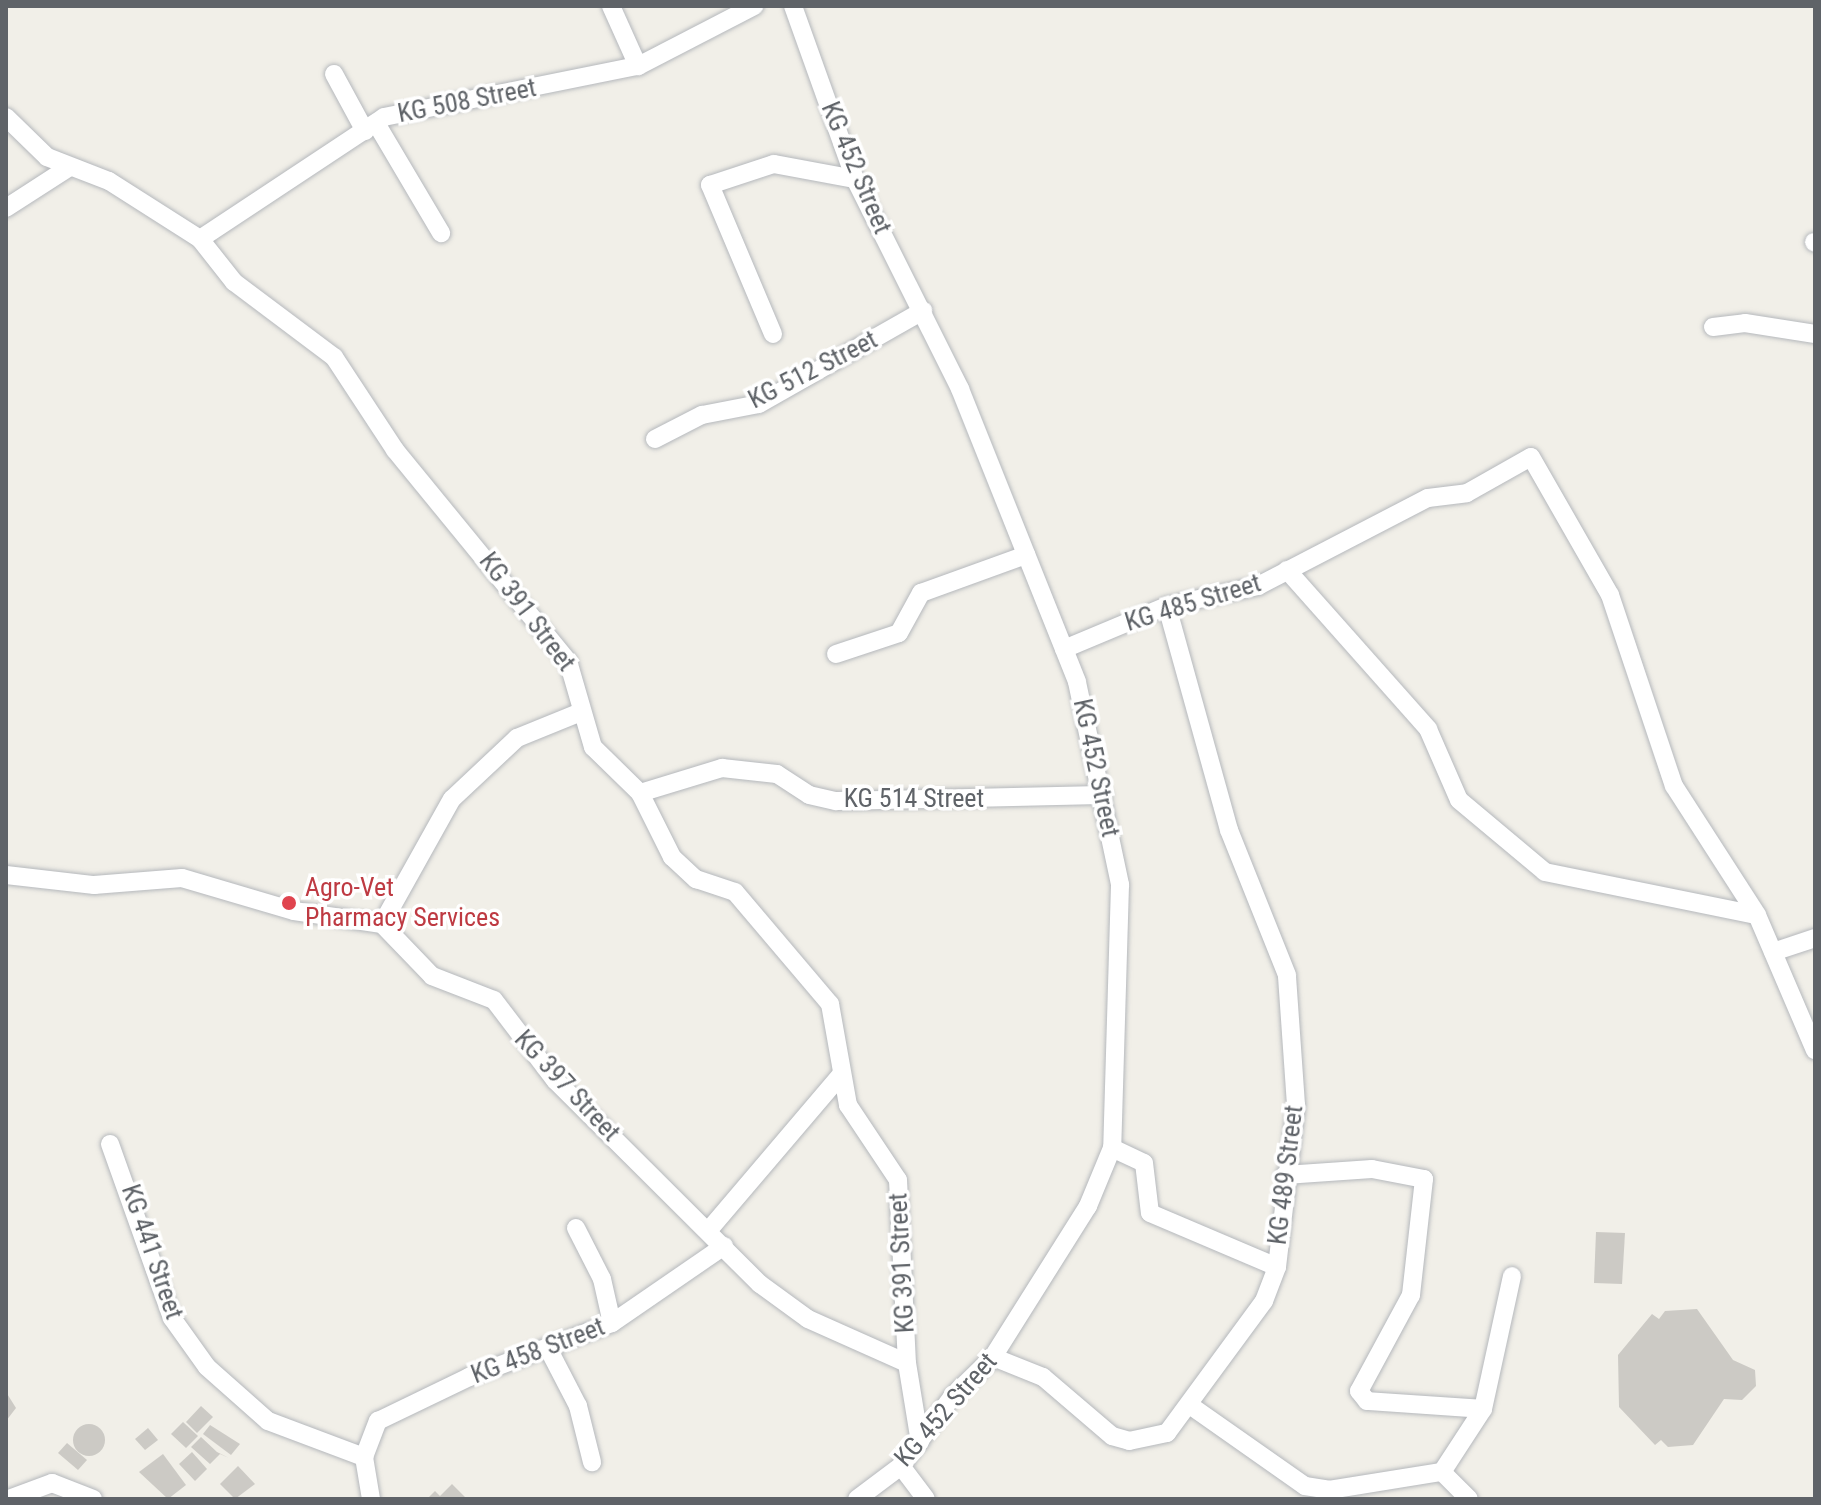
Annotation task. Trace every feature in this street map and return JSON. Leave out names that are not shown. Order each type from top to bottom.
[{"type":"street","points":[[611,6],[638,66]]},
{"type":"street","name":"KG 508 Street","points":[[200,239],[370,127],[425,105],[638,66],[754,6]]},
{"type":"street","name":"KG 452 Street","points":[[793,6],[855,179],[923,311],[1064,649],[1103,795],[1120,885],[1112,1148],[1088,1206],[993,1357],[952,1397],[901,1466],[857,1499]]},
{"type":"street","points":[[334,74],[441,233]]},
{"type":"street","name":"KG 391 Street","points":[[6,117],[68,168],[109,181],[200,239],[234,282],[334,357],[395,450],[568,661],[593,747],[640,793],[672,857],[696,879],[735,892],[830,1004],[840,1076],[861,1133],[898,1180],[907,1363],[920,1442]]},
{"type":"street","points":[[773,334],[710,185],[774,164],[855,179]]},
{"type":"street","points":[[6,208],[68,168]]},
{"type":"street","name":"KG 512 Street","points":[[655,439],[702,415],[759,404],[923,311]]},
{"type":"street","points":[[1713,327],[1745,323],[1815,334]]},
{"type":"street","name":"KG 485 Street","points":[[1064,649],[1167,606],[1258,586],[1428,498],[1467,493],[1531,457],[1610,595],[1674,786],[1757,915]]},
{"type":"street","points":[[836,654],[899,633],[921,593],[1026,555]]},
{"type":"street","points":[[1287,570],[1428,729],[1459,800],[1545,872],[1757,915],[1815,1050]]},
{"type":"street","name":"KG 489 Street","points":[[993,1357],[1043,1377],[1112,1436],[1129,1441],[1167,1433],[1191,1406],[1209,1367],[1264,1301],[1277,1267],[1285,1175],[1296,1105],[1287,975],[1229,830],[1167,606]]},
{"type":"street","points":[[6,875],[94,885],[182,878],[294,911],[382,924],[452,799],[517,738],[581,712]]},
{"type":"street","name":"KG 514 Street","points":[[640,793],[722,768],[777,774],[809,795],[836,801],[1103,795]]},
{"type":"street","name":"KG 397 Street","points":[[382,924],[432,976],[494,1000],[555,1080],[708,1231],[808,1319],[907,1363]]},
{"type":"street","points":[[1773,952],[1815,938]]},
{"type":"street","points":[[708,1231],[840,1076]]},
{"type":"street","name":"KG 441 Street","points":[[110,1144],[172,1318],[207,1367],[268,1421],[364,1457]]},
{"type":"street","points":[[1112,1148],[1144,1163],[1150,1213],[1277,1267]]},
{"type":"street","points":[[1285,1175],[1355,1169],[1421,1175],[1423,1228],[1411,1295],[1359,1391],[1367,1401],[1483,1409]]},
{"type":"street","points":[[576,1228],[597,1266],[612,1323]]},
{"type":"street","name":"KG 458 Street","points":[[364,1457],[378,1421],[469,1377],[550,1352],[612,1323],[724,1246]]},
{"type":"street","points":[[1191,1406],[1305,1486],[1329,1490],[1442,1472],[1483,1409],[1512,1276]]},
{"type":"street","points":[[550,1352],[578,1406],[592,1462]]},
{"type":"street","points":[[364,1457],[371,1499]]},
{"type":"street","points":[[901,1466],[926,1499]]},
{"type":"street","points":[[1442,1472],[1469,1499]]},
{"type":"street","points":[[9,1499],[52,1483],[93,1499]]},
{"type":"building","points":[[1596,1232],[1625,1233],[1622,1284],[1594,1283]]},
{"type":"building","points":[[1697,1309],[1733,1360],[1755,1370],[1756,1386],[1742,1400],[1724,1399],[1693,1445],[1668,1447],[1661,1440],[1655,1445],[1619,1407],[1618,1355],[1652,1314],[1659,1319],[1665,1311]]},
{"type":"building","points":[[6,1392],[16,1408],[6,1421]]},
{"type":"building","points":[[201,1406],[213,1417],[197,1433],[186,1422]]},
{"type":"building","points":[[183,1422],[198,1436],[186,1448],[171,1434]]},
{"type":"building","points":[[89,1424],[100,1429],[105,1440],[100,1451],[89,1456],[78,1451],[73,1440],[78,1429]]},
{"type":"building","points":[[210,1425],[240,1444],[231,1455],[203,1434]]},
{"type":"building","points":[[148,1428],[158,1440],[145,1450],[135,1439]]},
{"type":"building","points":[[201,1437],[229,1458],[220,1454],[210,1464],[191,1447]]},
{"type":"building","points":[[67,1443],[87,1460],[78,1470],[58,1453]]},
{"type":"building","points":[[192,1452],[207,1469],[195,1481],[179,1464]]},
{"type":"building","points":[[163,1454],[186,1485],[168,1499],[139,1472]]},
{"type":"building","points":[[238,1466],[255,1484],[235,1499],[220,1484]]},
{"type":"building","points":[[452,1484],[467,1499],[427,1499],[435,1491],[440,1496]]},
{"type":"place","name":"Agro-Vet Pharmacy Services","points":[[289,903]]}]
